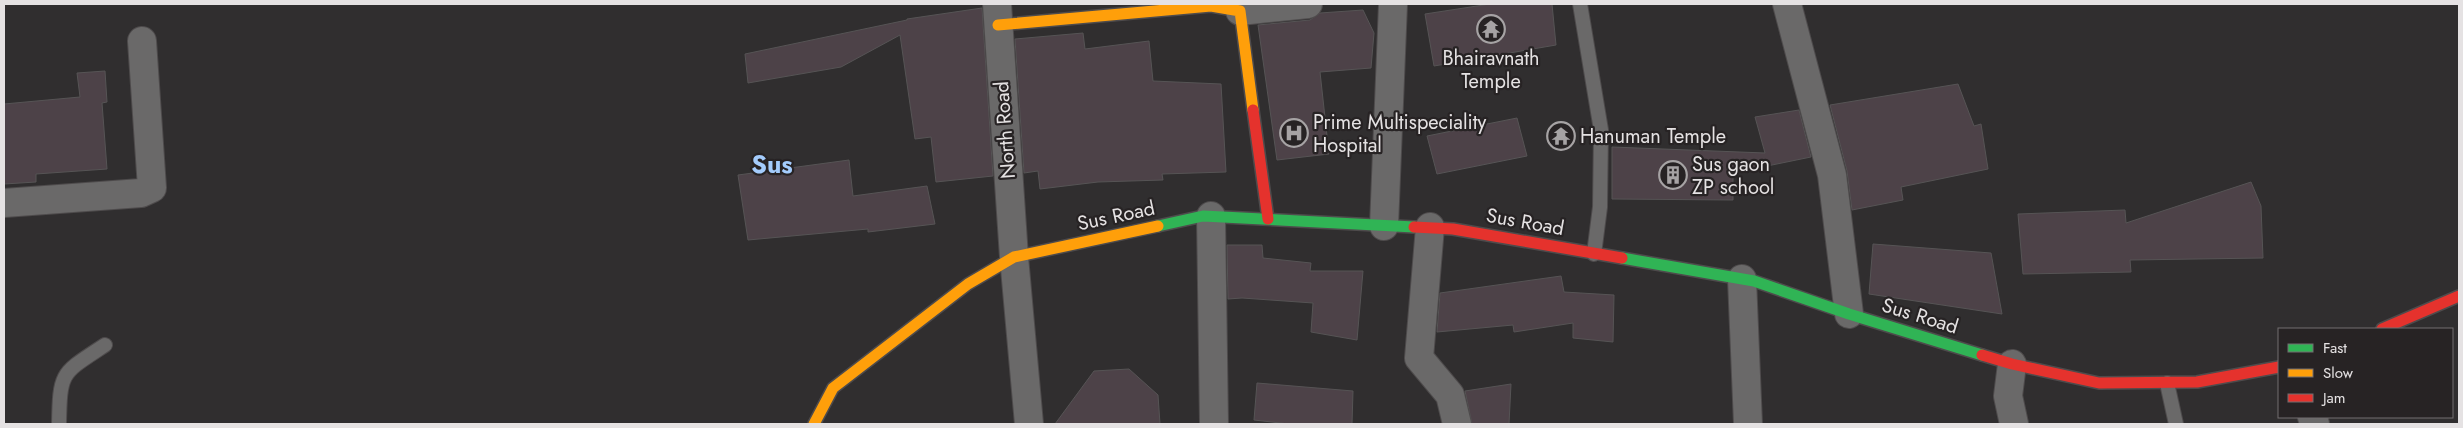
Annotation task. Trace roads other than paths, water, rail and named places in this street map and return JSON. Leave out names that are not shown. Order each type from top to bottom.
[{"type":"main road","points":[[997,15],[1211,5],[1240,11],[1268,219]]},
{"type":"main road","name":"Sus Road","points":[[814,424],[833,388],[968,284],[1014,257],[1203,216],[1453,229],[1742,279],[2012,364],[2099,383],[2197,382],[2278,367]]},
{"type":"main road","points":[[2384,328],[2459,296]]},
{"type":"street","points":[[1240,11],[1308,4]]},
{"type":"street","points":[[1384,226],[1393,4]]},
{"type":"street","points":[[1787,4],[1832,175],[1849,314]]},
{"type":"street","name":"North Road","points":[[997,15],[1014,257],[1029,424]]},
{"type":"street","points":[[4,203],[140,194],[152,188],[142,41]]},
{"type":"street","points":[[1211,216],[1214,424]]},
{"type":"street","points":[[1430,227],[1419,358],[1450,395],[1457,424]]},
{"type":"street","points":[[1742,279],[1748,424]]},
{"type":"street","points":[[2012,364],[2008,396],[2014,424]]},
{"type":"lane","points":[[1580,4],[1601,130],[1600,206],[1594,254]]},
{"type":"lane","points":[[59,424],[60,387],[69,369],[104,346]]},
{"type":"lane","points":[[2167,383],[2176,424]]},
{"type":"place","name":"Bhairavnath Temple","points":[[1491,29]]},
{"type":"place","name":"Prime Multispeciality Hospital","points":[[1294,133]]},
{"type":"place","name":"Hanuman Temple","points":[[1561,136]]},
{"type":"place","name":"Sus gaon ZP school","points":[[1673,175]]},
{"type":"district","name":"Sus","points":[[772,164]]}]
